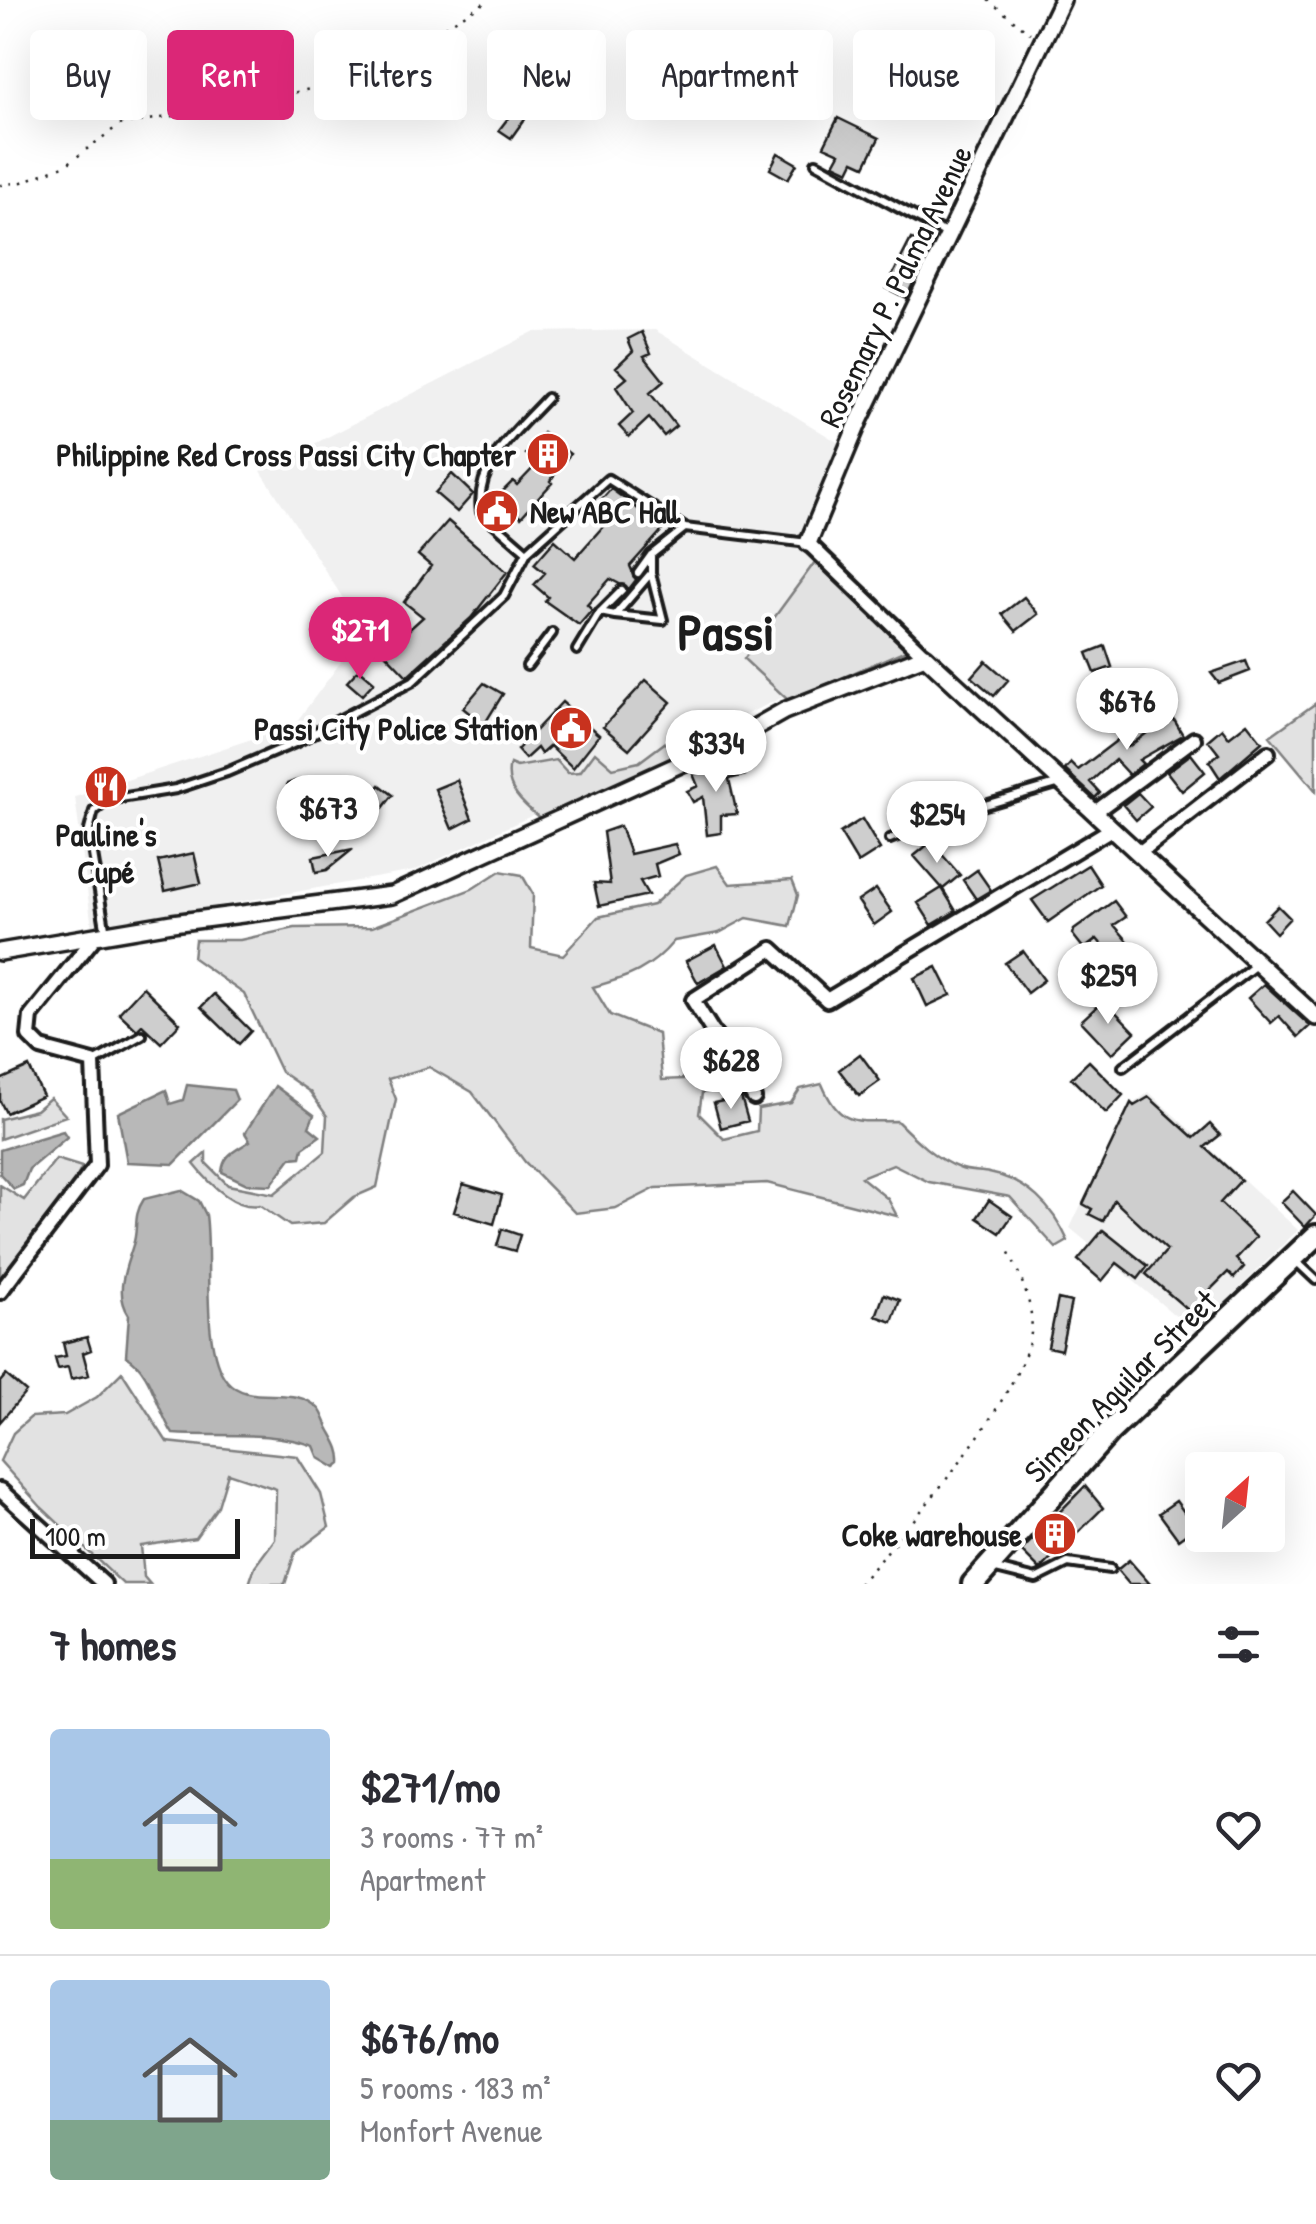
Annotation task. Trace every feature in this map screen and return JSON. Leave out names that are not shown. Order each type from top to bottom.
[{"type":"highway","name":"Simeon Aguilar Street","points":[[973,1584],[1110,1431],[1316,1236]]},
{"type":"street","name":"Rosemary P. Palma Avenue","points":[[808,543],[859,421],[1062,0]]},
{"type":"street","points":[[808,543],[1316,1017]]},
{"type":"street","points":[[0,952],[392,895],[731,741],[784,711],[925,656]]},
{"type":"street","points":[[1095,812],[1194,739]]},
{"type":"street","points":[[1139,853],[1268,753]]},
{"type":"street","points":[[754,1098],[693,1000],[772,949],[827,1000],[1113,828]]},
{"type":"street","points":[[0,1292],[97,1164],[93,1062],[41,1048],[29,1036],[31,1016],[100,936]]},
{"type":"street","points":[[0,1490],[104,1584]]},
{"type":"lane","points":[[816,163],[950,236]]},
{"type":"lane","points":[[528,552],[481,512],[478,491],[486,468],[547,398]]},
{"type":"lane","points":[[100,936],[89,830],[94,811],[108,800],[176,789],[227,772],[295,743],[413,681],[504,596],[528,552],[608,479],[686,528],[808,543]]},
{"type":"lane","points":[[638,573],[651,555],[686,528]]},
{"type":"lane","points":[[600,612],[663,620],[651,573],[651,555]]},
{"type":"lane","points":[[615,615],[651,573]]},
{"type":"lane","points":[[577,650],[600,612],[622,590]]},
{"type":"lane","points":[[527,666],[552,633]]},
{"type":"lane","points":[[890,839],[1062,782]]},
{"type":"lane","points":[[1124,1067],[1258,964]]},
{"type":"lane","points":[[93,1062],[142,1035]]},
{"type":"lane","points":[[1293,1257],[1316,1280]]},
{"type":"lane","points":[[988,1567],[1036,1579],[1068,1563],[1110,1569]]},
{"type":"path","points":[[0,185],[22,182],[66,164],[119,124],[246,104],[386,71],[408,49],[489,0]]},
{"type":"path","points":[[988,0],[1044,43]]},
{"type":"path","points":[[859,1584],[998,1408],[1019,1369],[1032,1331],[1025,1288],[1006,1246]]},
{"type":"shaded area","points":[[655,330],[839,443],[801,546],[902,641],[414,871],[92,928],[75,797],[294,725],[364,631],[261,471],[533,332]]},
{"type":"shaded area","points":[[815,562],[906,650],[789,701],[744,659]]},
{"type":"shaded area","points":[[1316,703],[1316,791],[1270,736]]},
{"type":"shaded area","points":[[713,718],[722,735],[615,793],[570,805],[542,820],[512,788],[510,764],[517,767],[556,760],[568,773],[580,772],[595,752],[613,768],[639,762],[694,721]]},
{"type":"shaded area","points":[[717,866],[730,884],[792,880],[798,895],[790,926],[747,918],[719,933],[674,941],[638,971],[593,987],[610,1015],[658,1034],[662,1080],[683,1079],[696,1053],[708,1047],[729,1088],[702,1093],[699,1114],[724,1139],[757,1131],[758,1109],[791,1103],[800,1089],[822,1084],[843,1115],[860,1121],[897,1121],[950,1164],[1003,1177],[1027,1189],[1055,1217],[1068,1241],[1056,1248],[1010,1197],[929,1182],[893,1164],[861,1177],[888,1199],[897,1216],[767,1183],[656,1188],[616,1208],[575,1213],[525,1162],[472,1092],[429,1067],[388,1079],[396,1099],[377,1187],[354,1197],[324,1223],[290,1226],[260,1205],[232,1199],[194,1164],[206,1153],[206,1163],[228,1185],[274,1194],[325,1152],[327,1116],[310,1092],[281,1072],[244,994],[193,958],[195,940],[240,940],[295,928],[372,927],[472,889],[500,871],[522,875],[533,894],[531,948],[563,955],[598,917],[653,905],[686,875]]},
{"type":"shaded area","points":[[187,1085],[233,1090],[237,1100],[174,1164],[127,1162],[118,1113],[166,1090],[170,1104],[183,1100]]},
{"type":"shaded area","points":[[275,1086],[314,1115],[309,1127],[320,1136],[303,1148],[301,1157],[291,1158],[271,1185],[247,1184],[222,1172],[223,1166],[232,1153],[250,1141],[245,1133]]},
{"type":"shaded area","points":[[1149,1092],[1298,1230],[1195,1332],[1070,1228],[1127,1108]]},
{"type":"shaded area","points":[[50,1098],[66,1116],[0,1139],[0,1119],[36,1110]]},
{"type":"shaded area","points":[[63,1131],[67,1137],[29,1169],[23,1185],[14,1189],[0,1174],[0,1150]]},
{"type":"shaded area","points":[[56,1159],[82,1167],[60,1211],[0,1279],[0,1185],[24,1200]]},
{"type":"shaded area","points":[[181,1190],[199,1201],[206,1215],[210,1326],[219,1367],[236,1389],[297,1397],[319,1409],[339,1450],[341,1464],[336,1468],[319,1458],[314,1446],[297,1441],[262,1436],[173,1434],[142,1371],[126,1356],[129,1315],[122,1289],[138,1211],[144,1199]]},
{"type":"shaded area","points":[[122,1372],[167,1442],[297,1456],[321,1494],[329,1527],[295,1553],[285,1584],[249,1584],[255,1566],[275,1539],[276,1489],[228,1473],[218,1506],[195,1538],[141,1546],[144,1577],[150,1584],[123,1584],[41,1507],[0,1461],[13,1433],[31,1417],[65,1415],[97,1397]]},
{"type":"building","points":[[838,118],[879,138],[865,166],[854,161],[849,171],[834,164],[840,153],[824,146]]},
{"type":"building","points":[[507,120],[524,120],[511,138],[499,130]]},
{"type":"building","points":[[778,153],[797,164],[788,179],[770,169]]},
{"type":"building","points":[[911,239],[930,248],[906,298],[886,288]]},
{"type":"building","points":[[642,332],[651,353],[644,356],[664,381],[650,393],[676,426],[664,436],[649,418],[629,437],[619,426],[633,413],[616,387],[627,378],[616,367],[633,351],[628,339]]},
{"type":"building","points":[[543,433],[570,454],[552,483],[521,517],[499,495],[513,481],[517,485],[538,463],[526,454]]},
{"type":"building","points":[[452,474],[473,494],[457,512],[435,493]]},
{"type":"building","points":[[611,489],[664,528],[630,566],[636,580],[629,589],[610,579],[587,605],[592,610],[579,625],[545,601],[548,597],[534,585],[545,573],[534,564],[555,540],[575,558],[607,522],[593,509]]},
{"type":"building","points":[[448,521],[507,572],[471,618],[407,676],[384,652],[423,617],[404,602],[431,566],[418,555]]},
{"type":"building","points":[[1024,597],[1038,614],[1016,631],[1002,614]]},
{"type":"building","points":[[1105,646],[1112,667],[1095,673],[1087,653]]},
{"type":"building","points":[[986,661],[1008,680],[994,696],[972,677]]},
{"type":"building","points":[[1246,661],[1250,671],[1219,683],[1211,673]]},
{"type":"building","points":[[359,669],[374,682],[362,695],[347,682]]},
{"type":"building","points":[[646,680],[671,702],[629,749],[603,727]]},
{"type":"building","points":[[484,683],[503,694],[484,725],[463,708]]},
{"type":"building","points":[[562,702],[599,735],[573,768],[550,746],[541,754],[537,748],[525,759],[517,750]]},
{"type":"building","points":[[1170,713],[1183,735],[1139,760],[1143,764],[1129,775],[1115,760],[1090,782],[1100,793],[1095,798],[1065,770],[1071,763],[1078,770],[1120,738],[1128,747],[1151,730],[1148,725]]},
{"type":"building","points":[[1247,723],[1262,742],[1220,778],[1209,761],[1219,754],[1208,740],[1222,728],[1229,737]]},
{"type":"building","points":[[1191,754],[1205,772],[1182,791],[1167,772]]},
{"type":"building","points":[[741,763],[745,775],[729,779],[737,814],[721,815],[721,833],[707,835],[703,797],[693,802],[687,791],[698,786],[693,774]]},
{"type":"building","points":[[457,780],[472,819],[452,829],[435,789]]},
{"type":"building","points":[[319,781],[320,795],[301,795],[301,828],[289,828],[289,810],[296,810],[287,784]]},
{"type":"building","points":[[380,785],[393,795],[379,813],[368,815],[365,804]]},
{"type":"building","points":[[1138,793],[1151,807],[1136,820],[1123,805]]},
{"type":"building","points":[[862,819],[880,849],[858,863],[840,833]]},
{"type":"building","points":[[620,826],[630,854],[675,844],[679,854],[655,864],[658,876],[640,881],[648,895],[599,906],[594,883],[610,884],[603,832]]},
{"type":"building","points":[[931,842],[960,875],[943,889],[914,856]]},
{"type":"building","points":[[353,849],[327,870],[316,872],[313,857]]},
{"type":"building","points":[[194,853],[201,883],[165,891],[158,861]]},
{"type":"building","points":[[1088,865],[1101,885],[1048,922],[1032,900]]},
{"type":"building","points":[[977,870],[991,890],[976,899],[963,880]]},
{"type":"building","points":[[942,888],[956,911],[932,925],[918,903]]},
{"type":"building","points":[[876,889],[892,912],[874,925],[858,901]]},
{"type":"building","points":[[1114,901],[1126,917],[1114,925],[1139,954],[1122,969],[1097,939],[1084,949],[1073,935],[1074,930]]},
{"type":"building","points":[[1278,906],[1290,918],[1276,933],[1264,920]]},
{"type":"building","points":[[716,945],[727,966],[698,983],[686,961]]},
{"type":"building","points":[[1023,951],[1044,980],[1027,993],[1005,963]]},
{"type":"building","points":[[937,967],[951,995],[927,1006],[914,978]]},
{"type":"building","points":[[1264,984],[1310,1026],[1298,1037],[1279,1016],[1271,1023],[1248,998]]},
{"type":"building","points":[[143,987],[180,1023],[161,1043],[142,1025],[137,1030],[119,1013]]},
{"type":"building","points":[[214,994],[251,1031],[239,1044],[201,1007]]},
{"type":"building","points":[[1104,1000],[1135,1032],[1112,1054],[1081,1021]]},
{"type":"building","points":[[860,1054],[880,1081],[859,1096],[839,1070]]},
{"type":"building","points":[[1089,1061],[1123,1095],[1106,1113],[1071,1078]]},
{"type":"building","points":[[29,1067],[43,1096],[6,1113],[0,1101],[0,1080]]},
{"type":"building","points":[[741,1097],[748,1121],[721,1128],[714,1103]]},
{"type":"building","points":[[1149,1097],[1194,1138],[1210,1124],[1220,1135],[1205,1147],[1241,1180],[1220,1203],[1256,1237],[1236,1259],[1244,1267],[1234,1278],[1228,1272],[1205,1295],[1217,1305],[1202,1322],[1146,1274],[1167,1250],[1114,1200],[1103,1221],[1089,1214],[1092,1209],[1083,1204],[1131,1103],[1134,1106]]},
{"type":"building","points":[[463,1184],[502,1195],[494,1224],[454,1212]]},
{"type":"building","points":[[1293,1191],[1316,1215],[1305,1227],[1281,1202]]},
{"type":"building","points":[[989,1200],[1012,1216],[1000,1233],[977,1218]]},
{"type":"building","points":[[502,1229],[520,1235],[515,1251],[497,1246]]},
{"type":"building","points":[[1103,1230],[1148,1266],[1138,1279],[1117,1263],[1102,1281],[1078,1260]]},
{"type":"building","points":[[884,1294],[900,1300],[892,1322],[876,1316]]},
{"type":"building","points":[[1058,1299],[1071,1302],[1061,1350],[1048,1347]]},
{"type":"building","points":[[87,1337],[91,1350],[83,1353],[89,1375],[71,1379],[68,1367],[58,1369],[55,1358],[66,1356],[63,1343]]},
{"type":"building","points":[[6,1375],[26,1392],[0,1422],[0,1382]]},
{"type":"building","name":"Coke warehouse","points":[[1085,1486],[1103,1508],[1040,1570],[1021,1551]]},
{"type":"building","points":[[1176,1501],[1185,1513],[1185,1534],[1178,1539],[1159,1513]]},
{"type":"building","points":[[1129,1560],[1150,1584],[1129,1584],[1117,1570]]},
{"type":"place","name":"Philippine Red Cross Passi City Chapter","points":[[548,454]]},
{"type":"place","name":"New ABC Hall","points":[[497,511]]},
{"type":"place","name":"Passi City Police Station","points":[[571,728]]},
{"type":"place","name":"Pauline's Cupé","points":[[106,787]]},
{"type":"place","name":"Coke warehouse","points":[[1055,1534]]},
{"type":"district","name":"Passi","points":[[726,631]]}]
